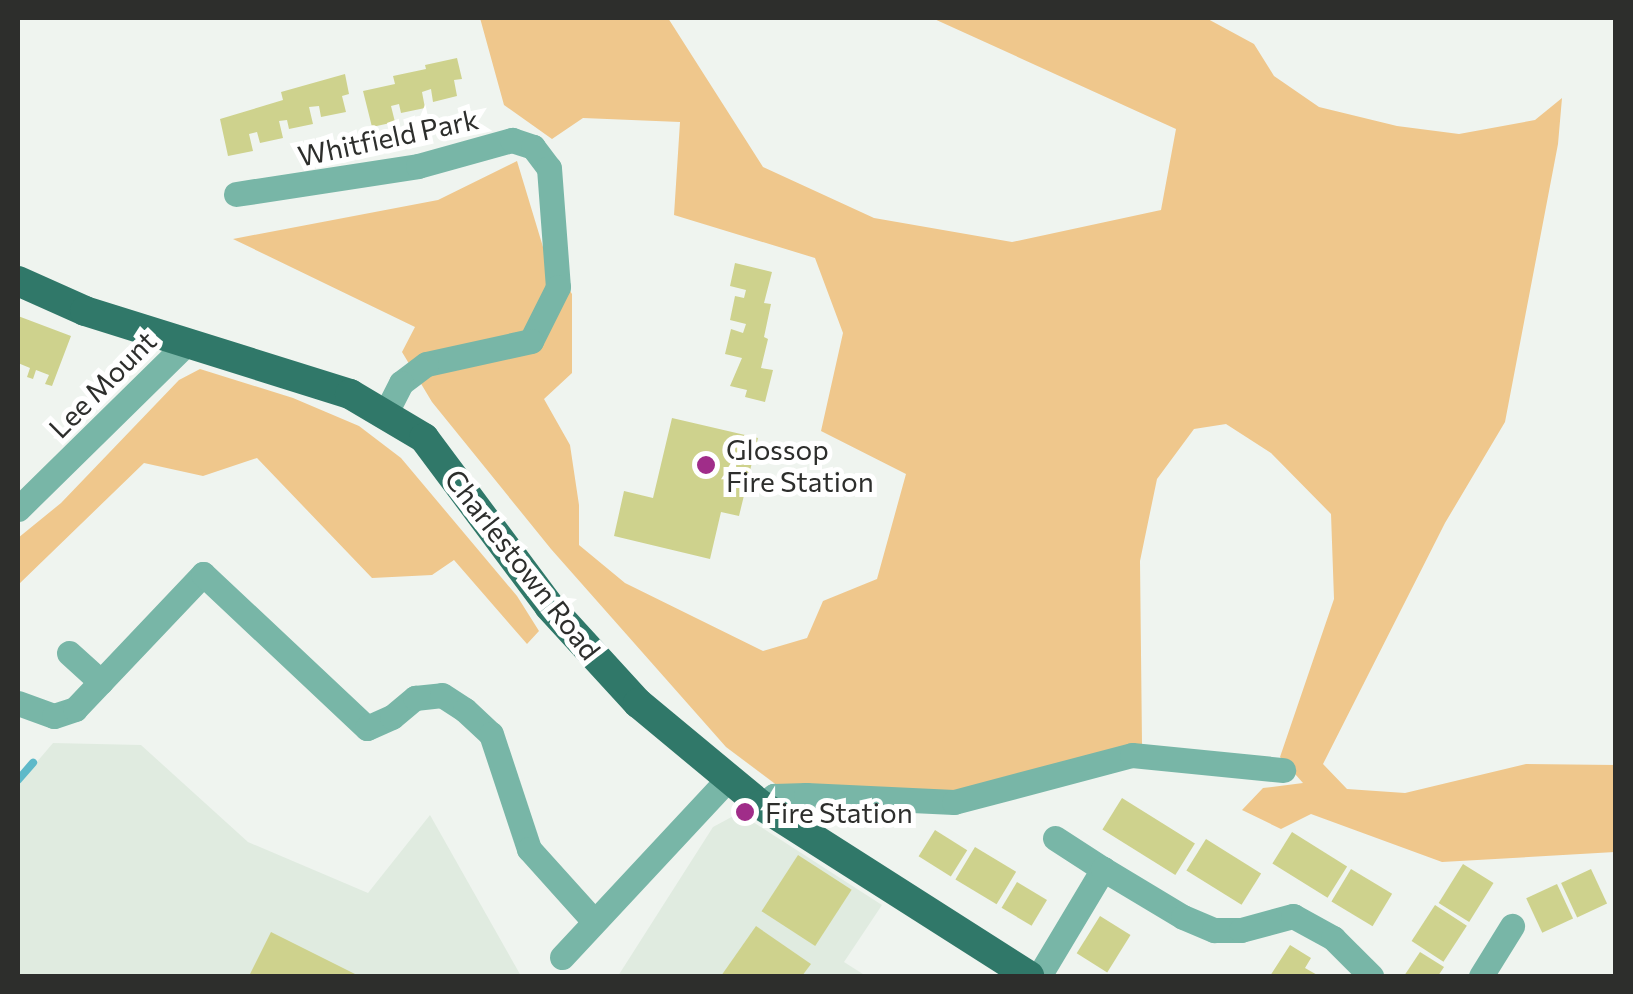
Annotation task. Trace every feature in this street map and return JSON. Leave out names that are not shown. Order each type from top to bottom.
[{"type":"main road","name":"Charlestown Road","points":[[18,282],[85,311],[350,394],[424,438],[549,606],[638,703],[761,805],[1029,976]]},
{"type":"street","name":"Whitfield Park","points":[[236,194],[418,166],[512,140],[533,147],[548,168],[558,287],[531,341],[426,364],[401,383],[386,412]]},
{"type":"street","name":"Lee Mount","points":[[18,508],[186,344]]},
{"type":"street","points":[[18,704],[54,716],[75,709],[203,574],[366,728],[392,717],[415,698],[442,694],[465,710],[491,734],[529,849],[593,920]]},
{"type":"street","points":[[70,653],[101,682]]},
{"type":"street","points":[[761,805],[774,796],[806,795],[954,802],[1132,754],[1283,770]]},
{"type":"street","points":[[562,957],[727,780]]},
{"type":"street","points":[[1055,838],[1183,917],[1214,930],[1242,930],[1293,916],[1334,938],[1371,976]]},
{"type":"street","points":[[1039,976],[1103,868]]},
{"type":"street","points":[[1480,976],[1512,926]]},
{"type":"shaded area","points":[[480,18],[668,18],[763,167],[874,218],[1012,242],[1161,210],[1176,129],[932,18],[1206,18],[1254,44],[1274,76],[1319,107],[1397,126],[1459,134],[1535,120],[1562,98],[1558,144],[1505,422],[1445,523],[1323,764],[1347,789],[1405,793],[1526,764],[1615,765],[1615,852],[1442,862],[1311,814],[1281,829],[1242,810],[1263,788],[1303,783],[1280,757],[1334,599],[1331,514],[1271,453],[1226,424],[1194,429],[1157,479],[1140,561],[1142,744],[940,795],[782,789],[726,747],[551,549],[432,402],[402,352],[415,327],[233,239],[438,200],[517,161],[543,247],[572,294],[572,373],[544,399],[570,445],[579,505],[579,545],[625,583],[763,651],[807,638],[823,601],[877,579],[906,474],[821,431],[843,333],[815,258],[674,215],[680,122],[583,118],[552,139],[504,105]]},
{"type":"shaded area","points":[[200,369],[293,398],[359,426],[401,458],[517,596],[539,631],[527,644],[454,560],[432,575],[372,578],[257,458],[203,476],[144,463],[18,585],[18,538],[61,503],[179,380]]},
{"type":"shaded area","points":[[53,743],[141,745],[248,842],[368,893],[430,815],[521,976],[18,976],[18,784]]},
{"type":"shaded area","points":[[739,813],[882,905],[844,962],[866,976],[618,976],[713,827]]},
{"type":"building","points":[[457,58],[462,79],[454,80],[457,96],[433,102],[431,89],[422,92],[425,108],[401,113],[399,104],[391,106],[395,122],[372,127],[363,91],[395,84],[393,76]]},
{"type":"building","points":[[345,74],[349,94],[342,96],[346,112],[321,117],[319,106],[309,107],[313,124],[289,129],[287,120],[279,121],[283,138],[260,143],[257,132],[249,134],[253,151],[228,156],[220,119],[283,100],[281,92]]},
{"type":"building","points":[[735,263],[772,272],[764,303],[771,304],[761,368],[773,370],[765,402],[745,397],[747,390],[730,386],[742,358],[725,354],[731,329],[743,333],[746,324],[730,320],[735,296],[744,298],[746,290],[730,286]]},
{"type":"building","points":[[18,316],[71,336],[52,386],[45,384],[49,375],[36,370],[33,379],[27,377],[30,368],[18,363]]},
{"type":"building","name":"Glossop Fire Station","points":[[672,418],[758,438],[739,516],[721,512],[710,559],[614,536],[624,491],[653,498]]},
{"type":"building","points":[[1122,798],[1195,844],[1175,875],[1102,829]]},
{"type":"building","points":[[935,830],[967,850],[951,876],[919,856]]},
{"type":"building","points":[[1292,832],[1347,866],[1328,898],[1272,863]]},
{"type":"building","points":[[1206,839],[1261,873],[1242,905],[1186,870]]},
{"type":"building","points":[[975,847],[1016,872],[997,904],[955,880]]},
{"type":"building","points":[[798,855],[852,890],[815,946],[762,911]]},
{"type":"building","points":[[1463,864],[1494,883],[1469,922],[1439,903]]},
{"type":"building","points":[[1351,869],[1392,894],[1373,926],[1331,902]]},
{"type":"building","points":[[1591,869],[1607,903],[1577,917],[1561,883]]},
{"type":"building","points":[[1017,882],[1047,900],[1032,926],[1002,908]]},
{"type":"building","points":[[1557,884],[1573,918],[1542,933],[1526,898]]},
{"type":"building","points":[[1435,905],[1467,926],[1443,962],[1412,941]]},
{"type":"building","points":[[1100,916],[1131,935],[1107,972],[1077,953]]},
{"type":"building","points":[[756,926],[811,964],[802,976],[721,976]]},
{"type":"building","points":[[271,932],[359,976],[249,976]]},
{"type":"building","points":[[1290,945],[1311,958],[1305,968],[1319,976],[1270,976]]},
{"type":"building","points":[[1420,952],[1444,967],[1438,976],[1404,976]]},
{"type":"waterway","points":[[18,780],[33,763]]},
{"type":"place","name":"Glossop Fire Station","points":[[706,465]]},
{"type":"place","name":"Fire Station","points":[[745,812]]}]
